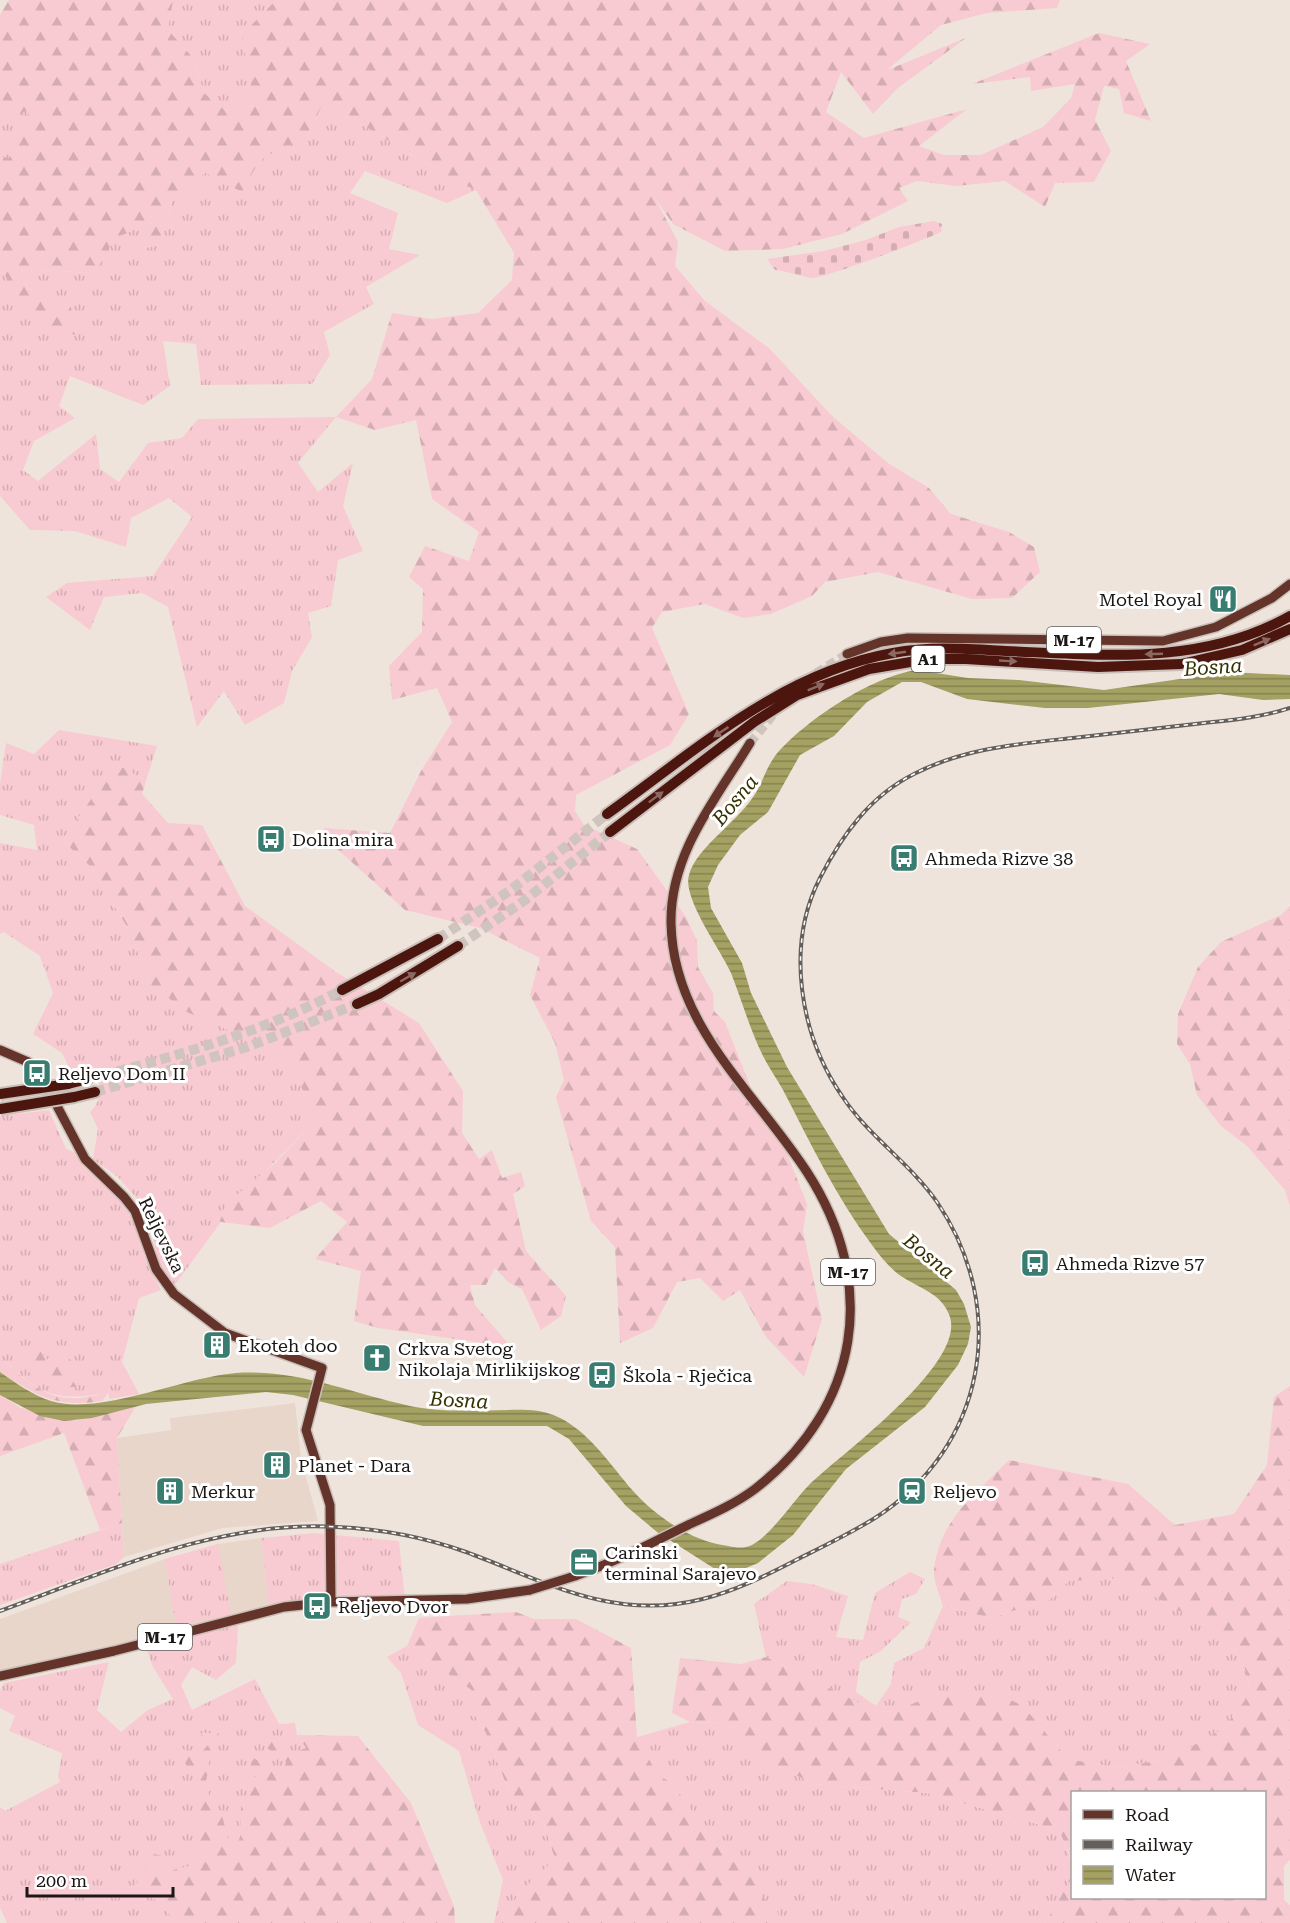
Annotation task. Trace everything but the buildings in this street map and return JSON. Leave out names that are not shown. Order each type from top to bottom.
[{"type":"highway","name":"A1","points":[[607,814],[764,704],[797,684],[838,666],[895,653],[950,648],[1131,655],[1185,652],[1243,638],[1290,616]]},
{"type":"highway","name":"A1","points":[[609,832],[754,722],[797,695],[868,669],[928,659],[1098,667],[1181,663],[1242,650],[1290,629]]},
{"type":"highway","points":[[342,990],[438,939]]},
{"type":"highway","points":[[357,1004],[380,994],[458,946]]},
{"type":"highway","points":[[0,1094],[88,1079]]},
{"type":"highway","points":[[0,1109],[95,1092]]},
{"type":"main road","name":"M-17","points":[[847,654],[880,642],[908,638],[1145,641],[1172,639],[1216,627],[1240,616],[1290,584]]},
{"type":"main road","name":"M-17","points":[[0,1676],[114,1651],[269,1610],[331,1602],[467,1599],[530,1590],[575,1576],[631,1554],[723,1508],[754,1490],[814,1428],[841,1375],[850,1325],[847,1268],[828,1209],[805,1169],[722,1061],[701,1029],[684,994],[675,960],[671,923],[678,872],[698,826],[750,742]]},
{"type":"main road","name":"Reljevska","points":[[0,1050],[28,1062],[38,1070],[85,1159],[117,1189],[135,1211],[156,1269],[174,1294],[206,1321],[225,1333],[322,1368],[306,1430],[328,1498],[332,1518],[331,1602]]},
{"type":"shaded area","points":[[295,1403],[301,1458],[318,1521],[223,1528],[124,1557],[117,1438],[171,1430],[170,1418]]},
{"type":"shaded area","points":[[261,1538],[269,1610],[0,1676],[0,1619],[165,1559],[218,1544]]},
{"type":"green space","points":[[9,0],[173,0],[168,30],[193,58],[204,93],[226,111],[254,105],[242,35],[276,0],[1060,0],[1057,8],[987,13],[941,25],[887,70],[966,38],[898,88],[873,114],[841,72],[826,112],[864,138],[967,109],[919,146],[944,155],[981,155],[1043,127],[1071,98],[1075,84],[1031,91],[1030,77],[972,84],[1099,33],[1150,44],[1126,61],[1151,121],[1124,113],[1119,89],[1104,86],[1095,120],[1111,151],[1094,182],[1055,183],[1045,207],[1005,181],[956,186],[917,181],[899,188],[908,201],[842,234],[783,249],[725,251],[673,224],[655,198],[678,242],[675,266],[705,301],[770,349],[832,416],[888,463],[929,488],[951,514],[1009,532],[1034,547],[1040,572],[1012,598],[972,599],[878,572],[825,582],[812,596],[771,614],[743,618],[705,604],[662,612],[652,628],[689,714],[670,745],[576,795],[575,811],[584,825],[637,849],[686,917],[697,941],[698,967],[713,993],[714,1011],[725,1022],[760,1111],[785,1148],[807,1204],[803,1231],[822,1319],[804,1377],[766,1337],[740,1290],[723,1301],[700,1278],[677,1282],[653,1328],[620,1343],[615,1247],[591,1221],[556,1097],[564,1080],[555,1043],[530,995],[540,958],[480,928],[405,910],[336,848],[323,828],[390,833],[421,771],[452,722],[437,688],[392,700],[389,666],[422,632],[423,589],[409,577],[425,546],[469,561],[479,532],[432,499],[416,420],[375,430],[336,417],[372,379],[392,313],[432,319],[478,313],[512,280],[514,253],[476,190],[459,183],[361,124],[321,107],[304,144],[279,151],[265,158],[254,170],[242,192],[204,172],[187,198],[173,196],[160,245],[143,248],[152,222],[111,240],[108,254],[92,273],[21,269],[28,288],[71,307],[75,335],[26,318],[4,273],[0,277],[0,156],[9,158],[30,109],[0,125],[0,15]]},
{"type":"green space","points":[[173,0],[276,0],[252,84],[254,105],[226,111],[204,93],[193,58],[167,30]]},
{"type":"green space","points":[[321,107],[361,124],[459,183],[476,190],[447,203],[365,171],[350,193],[398,213],[389,249],[420,255],[366,287],[374,304],[324,332],[330,355],[312,384],[201,385],[196,344],[163,341],[170,386],[143,405],[70,376],[59,406],[75,418],[34,441],[23,470],[38,481],[96,434],[100,469],[119,482],[148,443],[182,438],[198,419],[336,417],[298,463],[318,492],[353,463],[343,506],[363,551],[338,560],[331,606],[308,613],[312,637],[292,671],[284,703],[245,725],[224,691],[197,727],[168,607],[142,593],[104,597],[90,630],[46,597],[67,583],[153,576],[192,517],[169,498],[131,518],[126,547],[75,531],[30,530],[0,496],[0,277],[4,272],[27,318],[71,307],[28,288],[21,269],[92,273],[107,254],[111,240],[152,221],[144,248],[160,245],[173,196],[187,198],[204,172],[242,191],[254,169],[265,157],[279,150],[304,144]]},
{"type":"green space","points":[[31,108],[9,159],[0,156],[0,125]]},
{"type":"green space","points":[[934,221],[942,224],[941,232],[820,277],[811,278],[775,270],[767,259],[824,251],[866,240],[899,227]]},
{"type":"green space","points":[[59,730],[157,746],[146,781],[115,763],[63,841],[90,866],[132,935],[149,983],[291,1058],[314,1122],[218,1219],[221,1222],[174,1286],[159,1265],[152,1232],[139,1201],[118,1177],[93,1159],[98,1129],[90,1112],[100,1093],[99,1082],[94,1071],[72,1073],[62,1053],[33,1034],[53,993],[40,956],[4,932],[0,934],[0,843],[37,850],[34,825],[0,815],[0,784],[6,743],[34,754]]},
{"type":"green space","points":[[115,763],[146,781],[142,794],[168,823],[202,825],[245,906],[336,972],[419,1023],[463,1091],[462,1133],[479,1159],[492,1150],[502,1178],[521,1172],[525,1186],[513,1194],[526,1251],[566,1296],[561,1316],[541,1330],[522,1289],[508,1282],[495,1268],[486,1285],[470,1285],[475,1305],[511,1347],[378,1328],[354,1321],[361,1271],[315,1259],[347,1222],[321,1201],[270,1228],[221,1222],[218,1219],[227,1203],[274,1164],[314,1122],[291,1058],[187,1012],[149,983],[132,935],[90,866],[63,841]]},
{"type":"green space","points":[[1290,906],[1290,1206],[1285,1190],[1247,1146],[1221,1126],[1197,1095],[1190,1064],[1177,1044],[1178,1014],[1198,967],[1221,942],[1281,915]]},
{"type":"green space","points":[[49,1110],[66,1149],[79,1154],[85,1168],[122,1201],[135,1224],[144,1255],[161,1290],[139,1298],[122,1362],[139,1394],[110,1399],[108,1393],[74,1397],[60,1396],[49,1393],[26,1380],[0,1357],[0,1116]]},
{"type":"green space","points":[[32,1349],[40,1351],[50,1362],[67,1357],[78,1369],[80,1385],[63,1388],[45,1384],[31,1374],[22,1359]]},
{"type":"green space","points":[[0,1357],[32,1384],[51,1394],[76,1398],[108,1393],[102,1401],[86,1403],[59,1401],[36,1394],[0,1372]]},
{"type":"green space","points":[[1290,1386],[1290,1860],[1284,1866],[1284,1900],[1290,1905],[1290,1923],[1045,1923],[1071,1880],[1071,1899],[1266,1899],[1266,1791],[1071,1791],[1071,1858],[1059,1830],[927,1793],[813,1784],[765,1759],[727,1723],[690,1722],[672,1713],[680,1658],[741,1664],[766,1657],[878,1712],[896,1711],[937,1693],[990,1690],[1023,1706],[1068,1759],[1118,1768],[1171,1758],[1223,1729],[1245,1700],[1249,1685],[1244,1665],[1227,1638],[1122,1578],[1069,1581],[1050,1599],[991,1618],[943,1606],[934,1574],[938,1552],[944,1536],[961,1508],[1009,1460],[1128,1484],[1175,1525],[1234,1514],[1267,1465],[1274,1397]]},
{"type":"green space","points":[[0,1395],[21,1408],[76,1421],[136,1406],[117,1438],[122,1523],[100,1530],[64,1433],[0,1456]]},
{"type":"green space","points":[[122,1523],[124,1557],[116,1564],[0,1605],[0,1564]]},
{"type":"green space","points":[[314,1533],[399,1541],[405,1600],[269,1610],[261,1538]]},
{"type":"green space","points":[[218,1544],[231,1615],[176,1626],[165,1559]]},
{"type":"green space","points":[[910,1572],[925,1579],[916,1594],[902,1599],[898,1617],[911,1622],[881,1651],[860,1662],[856,1692],[876,1706],[891,1684],[894,1663],[924,1648],[943,1606],[991,1618],[1050,1599],[1069,1580],[1122,1578],[1227,1638],[1244,1665],[1249,1685],[1245,1700],[1223,1729],[1195,1746],[1171,1758],[1118,1768],[1068,1759],[1023,1706],[937,1693],[896,1711],[878,1712],[766,1657],[754,1604],[787,1581],[812,1584],[848,1596],[836,1637],[863,1640],[875,1593]]},
{"type":"green space","points":[[516,1612],[534,1619],[576,1619],[631,1648],[637,1737],[657,1774],[673,1784],[714,1843],[758,1883],[759,1896],[774,1905],[782,1923],[501,1923],[519,1893],[555,1859],[543,1821],[512,1799],[486,1733],[467,1703],[473,1691],[407,1646],[419,1618]]},
{"type":"green space","points":[[238,1625],[236,1663],[216,1680],[192,1667],[181,1685],[192,1710],[255,1679],[279,1724],[295,1723],[297,1735],[306,1748],[294,1752],[382,1923],[7,1923],[0,1908],[0,1807],[5,1811],[60,1782],[58,1776],[62,1753],[9,1731],[15,1716],[0,1708],[0,1691],[4,1683],[109,1662],[97,1710],[121,1732],[148,1710],[173,1699],[153,1667],[146,1648]]},
{"type":"green space","points":[[407,1646],[473,1691],[467,1703],[486,1733],[512,1799],[543,1821],[555,1859],[519,1893],[501,1923],[494,1923],[503,1880],[479,1820],[459,1751],[418,1725],[401,1673],[387,1657]]},
{"type":"green space","points":[[690,1722],[727,1723],[765,1759],[813,1784],[927,1793],[1059,1830],[1070,1859],[1071,1879],[1045,1923],[782,1923],[774,1905],[758,1896],[758,1883],[714,1843],[673,1784],[657,1775],[637,1737]]},
{"type":"green space","points":[[201,1733],[219,1733],[210,1758],[206,1782],[210,1799],[221,1812],[233,1857],[241,1834],[241,1805],[248,1808],[249,1786],[257,1774],[250,1769],[252,1757],[282,1775],[286,1762],[267,1748],[273,1740],[291,1753],[306,1748],[297,1735],[358,1736],[411,1803],[454,1906],[455,1923],[176,1923],[161,1903],[134,1888],[154,1854],[164,1856],[162,1871],[169,1876],[173,1870],[189,1866],[197,1855],[197,1784],[175,1745],[198,1756],[209,1744]]},
{"type":"water","points":[[917,670],[968,678],[1019,680],[1104,690],[1228,672],[1290,675],[1290,699],[1263,700],[1219,694],[1088,708],[1045,708],[967,699],[921,682],[902,682],[867,702],[834,736],[800,755],[768,812],[740,835],[718,865],[708,887],[711,908],[742,963],[751,993],[787,1067],[889,1234],[956,1290],[964,1304],[971,1327],[968,1344],[958,1365],[925,1407],[846,1469],[793,1535],[758,1563],[739,1571],[715,1569],[657,1532],[626,1506],[569,1439],[547,1426],[423,1426],[293,1395],[266,1392],[146,1404],[92,1418],[64,1421],[40,1416],[0,1395],[0,1372],[37,1395],[51,1401],[71,1404],[93,1404],[117,1400],[215,1376],[259,1373],[302,1378],[424,1408],[454,1411],[528,1410],[545,1412],[561,1419],[588,1439],[642,1501],[683,1531],[705,1541],[735,1547],[746,1547],[762,1538],[809,1485],[872,1431],[920,1383],[939,1359],[950,1337],[950,1317],[935,1296],[905,1279],[884,1260],[859,1227],[835,1189],[758,1046],[731,973],[691,897],[688,885],[689,875],[701,854],[750,802],[775,756],[803,729],[840,702],[860,691],[899,674]]},
{"type":"tunnel","points":[[816,673],[847,654]]},
{"type":"tunnel","points":[[750,743],[777,710]]},
{"type":"tunnel","points":[[438,939],[512,889],[607,814]]},
{"type":"tunnel","points":[[458,946],[525,900],[610,832]]},
{"type":"tunnel","points":[[88,1079],[153,1062],[250,1031],[342,990]]},
{"type":"tunnel","points":[[95,1092],[247,1047],[357,1004]]},
{"type":"railway","points":[[0,1611],[165,1551],[249,1532],[293,1527],[353,1528],[402,1535],[466,1552],[583,1596],[628,1605],[679,1604],[703,1599],[750,1583],[875,1518],[913,1488],[942,1454],[963,1415],[975,1374],[979,1331],[974,1287],[960,1244],[937,1202],[852,1110],[828,1072],[816,1046],[807,1018],[802,990],[801,961],[803,932],[809,904],[820,878],[848,832],[884,793],[914,774],[952,758],[1012,745],[1236,719],[1290,708]]},
{"type":"place","name":"Motel Royal","points":[[1223,599]]},
{"type":"place","name":"Dolina mira","points":[[271,839]]},
{"type":"place","name":"Ahmeda Rizve 38","points":[[904,858]]},
{"type":"place","name":"Reljevo Dom II","points":[[37,1073]]},
{"type":"place","name":"Ahmeda Rizve 57","points":[[1035,1263]]},
{"type":"place","name":"Ekoteh doo","points":[[217,1345]]},
{"type":"place","name":"Crkva Svetog Nikolaja Mirlikijskog","points":[[377,1358]]},
{"type":"place","name":"Škola - Rječica","points":[[602,1375]]},
{"type":"place","name":"Planet - Dara","points":[[277,1465]]},
{"type":"place","name":"Merkur","points":[[170,1491]]},
{"type":"place","name":"Reljevo","points":[[912,1491]]},
{"type":"place","name":"Carinski terminal Sarajevo","points":[[584,1562]]},
{"type":"place","name":"Reljevo Dvor","points":[[317,1606]]},
{"type":"water label","name":"Bosna","points":[[1213,667]]},
{"type":"water label","name":"Bosna","points":[[735,800]]},
{"type":"water label","name":"Bosna","points":[[929,1256]]},
{"type":"water label","name":"Bosna","points":[[459,1400]]}]
